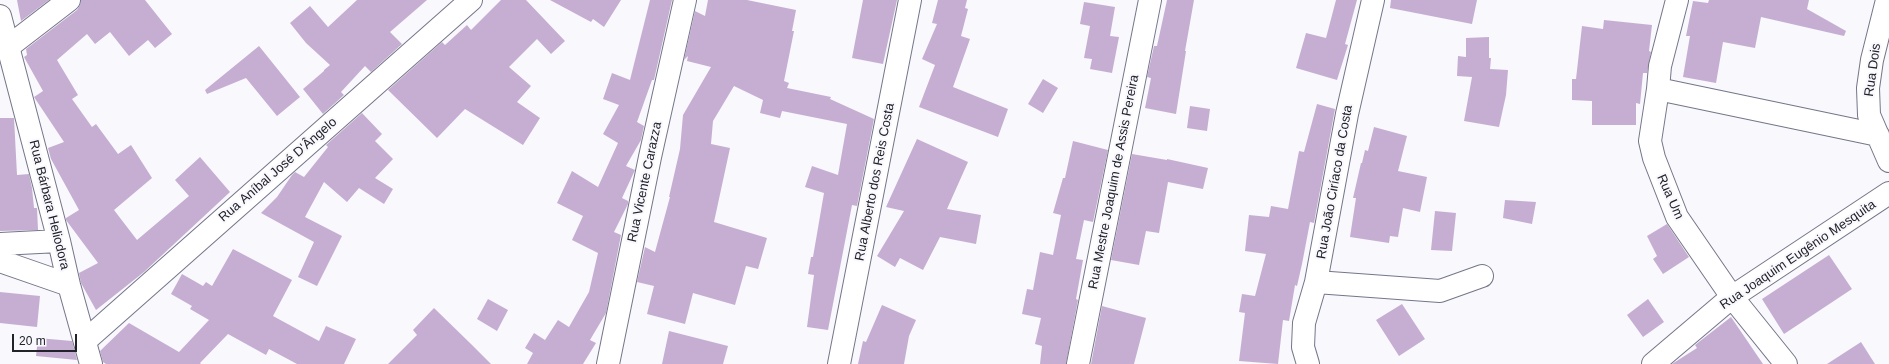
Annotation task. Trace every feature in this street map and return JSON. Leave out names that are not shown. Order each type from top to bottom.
[{"type":"street","points":[[4,47],[69,0]]},
{"type":"street","name":"Rua Aníbal José D'Ângelo","points":[[85,341],[471,0]]},
{"type":"street","name":"Rua Vicente Carazza","points":[[608,364],[650,157],[685,0]]},
{"type":"street","name":"Rua Alberto dos Reis Costa","points":[[839,364],[910,0]]},
{"type":"street","name":"Rua Mestre Joaquim de Assis Pereira","points":[[1078,364],[1150,0]]},
{"type":"street","name":"Rua João Ciríaco da Costa","points":[[1308,364],[1303,347],[1304,323],[1316,282],[1347,114],[1373,0]]},
{"type":"street","name":"Rua Um","points":[[1677,0],[1660,66],[1650,141],[1659,171],[1677,217],[1732,297],[1786,364]]},
{"type":"street","name":"Rua Dois","points":[[1887,0],[1872,60],[1868,88],[1870,115],[1889,161]]},
{"type":"street","name":"Rua Bárbara Heliodora","points":[[0,16],[4,47],[59,242],[69,285],[91,364]]},
{"type":"street","points":[[1658,89],[1878,135]]},
{"type":"street","name":"Rua Joaquim Eugênio Mesquita","points":[[1652,364],[1732,297],[1889,193]]},
{"type":"street","points":[[0,244],[59,242]]},
{"type":"street","points":[[0,261],[69,285]]},
{"type":"street","points":[[1316,282],[1440,291],[1482,276]]},
{"type":"building","points":[[17,0],[49,0],[21,21]]},
{"type":"building","points":[[81,0],[145,0],[172,34],[155,48],[148,40],[129,56],[110,32],[95,44],[87,34],[57,60],[78,95],[72,99],[92,127],[96,124],[118,154],[131,145],[152,178],[114,210],[137,240],[189,196],[175,180],[200,157],[230,192],[144,272],[96,310],[81,283],[79,273],[98,263],[66,220],[66,218],[79,210],[51,159],[48,148],[64,142],[34,97],[43,91],[24,57],[27,55],[26,49],[77,10]]},
{"type":"building","points":[[357,0],[427,0],[390,32],[402,44],[371,72],[365,66],[341,92],[344,95],[323,114],[303,89],[330,65],[306,43],[290,23],[310,6],[328,27]]},
{"type":"building","points":[[501,0],[526,0],[565,41],[551,54],[537,39],[509,67],[531,86],[517,102],[540,118],[523,145],[465,109],[437,138],[388,90],[442,42],[445,45],[467,25],[471,30]]},
{"type":"building","points":[[550,0],[621,0],[604,27],[593,19],[591,22]]},
{"type":"building","points":[[650,0],[672,0],[654,80],[652,80],[637,122],[644,126],[641,140],[626,166],[635,170],[622,198],[628,201],[628,204],[614,232],[621,235],[606,313],[590,340],[596,343],[583,364],[527,364],[533,353],[525,348],[534,333],[545,340],[558,320],[569,327],[589,292],[598,253],[572,240],[583,216],[557,203],[572,171],[598,187],[618,143],[603,134],[619,105],[603,99],[612,73],[630,80]]},
{"type":"building","points":[[708,0],[747,0],[796,10],[792,31],[794,31],[784,81],[789,83],[787,88],[831,97],[830,99],[874,119],[857,206],[852,205],[828,330],[807,327],[814,275],[808,274],[811,257],[813,257],[824,193],[805,187],[812,166],[838,175],[847,124],[782,111],[780,118],[760,113],[763,100],[734,86],[713,121],[711,144],[730,148],[714,222],[767,238],[758,269],[746,266],[735,305],[693,293],[685,324],[647,314],[654,286],[637,282],[645,247],[655,252],[670,197],[680,149],[683,115],[711,67],[687,61],[688,56],[684,60],[695,11],[705,16]]},
{"type":"building","points":[[863,0],[897,0],[883,64],[852,58]]},
{"type":"building","points":[[938,0],[967,0],[965,8],[968,9],[961,36],[970,39],[953,87],[1008,109],[998,137],[919,107],[935,65],[922,59],[937,24],[932,23]]},
{"type":"building","points":[[1167,0],[1194,0],[1176,114],[1145,108],[1151,78],[1147,77],[1154,46],[1157,46]]},
{"type":"building","points":[[1336,0],[1357,0],[1345,44],[1348,45],[1337,80],[1296,68],[1306,33],[1326,38]]},
{"type":"building","points":[[1391,0],[1477,0],[1472,24],[1390,8]]},
{"type":"building","points":[[1709,0],[1809,0],[1807,9],[1846,31],[1844,36],[1761,17],[1755,48],[1723,42],[1716,83],[1683,77],[1690,36],[1686,36],[1693,1],[1708,3]]},
{"type":"building","points":[[1084,2],[1115,7],[1110,36],[1119,37],[1112,73],[1090,69],[1092,59],[1084,58],[1090,26],[1080,24]]},
{"type":"building","points":[[1604,20],[1652,25],[1649,51],[1651,52],[1647,73],[1643,73],[1640,104],[1636,103],[1636,125],[1592,125],[1592,101],[1572,100],[1572,79],[1576,79],[1582,26],[1603,29]]},
{"type":"building","points":[[1489,37],[1489,58],[1491,58],[1490,69],[1508,70],[1506,95],[1499,127],[1464,121],[1472,77],[1457,76],[1458,56],[1466,57],[1466,38]]},
{"type":"building","points":[[259,46],[300,97],[277,116],[246,78],[207,94],[205,90]]},
{"type":"building","points":[[1043,79],[1058,88],[1043,113],[1028,104]]},
{"type":"building","points":[[1317,104],[1335,109],[1314,223],[1310,222],[1297,286],[1295,285],[1289,321],[1283,320],[1278,364],[1239,361],[1245,313],[1239,312],[1242,294],[1255,296],[1266,254],[1245,251],[1249,215],[1269,217],[1271,206],[1288,209],[1299,151],[1304,152]]},
{"type":"building","points":[[1190,106],[1210,109],[1207,131],[1187,128]]},
{"type":"building","points":[[362,113],[382,134],[375,141],[393,159],[375,178],[393,189],[384,204],[359,188],[347,202],[324,182],[305,217],[342,236],[317,286],[298,277],[314,242],[261,213],[277,197],[295,172],[304,177],[328,147],[326,145]]},
{"type":"building","points":[[0,118],[14,118],[17,175],[29,174],[34,208],[37,208],[38,230],[0,231]]},
{"type":"building","points":[[1374,127],[1407,136],[1398,171],[1427,177],[1420,212],[1403,208],[1398,237],[1390,236],[1389,243],[1350,237],[1356,198],[1353,198],[1361,163],[1365,150],[1368,151]]},
{"type":"building","points":[[917,139],[968,162],[947,209],[981,215],[976,244],[940,237],[923,270],[900,258],[895,267],[877,256],[904,211],[886,207]]},
{"type":"building","points":[[1073,141],[1108,150],[1093,222],[1084,220],[1076,259],[1083,260],[1076,299],[1078,300],[1066,364],[1040,364],[1042,346],[1035,344],[1041,318],[1022,314],[1027,289],[1033,290],[1040,252],[1053,255],[1061,215],[1053,213],[1063,178],[1065,178]]},
{"type":"building","points":[[1132,154],[1167,159],[1208,168],[1203,189],[1168,182],[1159,233],[1146,231],[1139,265],[1111,260]]},
{"type":"building","points":[[1505,200],[1536,202],[1532,224],[1503,218]]},
{"type":"building","points":[[1435,211],[1456,213],[1452,251],[1431,250]]},
{"type":"building","points":[[1667,224],[1689,257],[1663,274],[1653,259],[1657,256],[1647,236]]},
{"type":"building","points":[[233,249],[292,280],[273,316],[319,341],[326,326],[356,339],[344,364],[297,364],[269,349],[266,355],[228,334],[200,363],[201,364],[106,364],[103,362],[100,351],[129,323],[179,352],[209,320],[190,309],[192,306],[171,294],[182,274],[203,286],[206,282],[212,286]]},
{"type":"building","points":[[1829,255],[1852,289],[1784,334],[1762,299]]},
{"type":"building","points":[[0,292],[40,296],[37,327],[0,323]]},
{"type":"building","points":[[488,299],[508,310],[497,331],[477,319]]},
{"type":"building","points":[[1648,299],[1664,322],[1643,337],[1627,315]]},
{"type":"building","points":[[1402,304],[1425,339],[1399,356],[1376,320]]},
{"type":"building","points":[[882,305],[916,320],[909,336],[904,364],[858,364],[863,341],[866,342]]},
{"type":"building","points":[[1102,306],[1146,318],[1134,364],[1091,364]]},
{"type":"building","points":[[434,308],[491,364],[388,364],[417,335],[413,330]]},
{"type":"building","points":[[1731,317],[1763,364],[1672,364],[1697,348],[1695,345]]},
{"type":"building","points":[[669,331],[728,346],[723,364],[662,364]]},
{"type":"building","points":[[38,338],[72,341],[77,360],[36,356]]},
{"type":"building","points":[[1861,342],[1875,364],[1827,364]]}]
